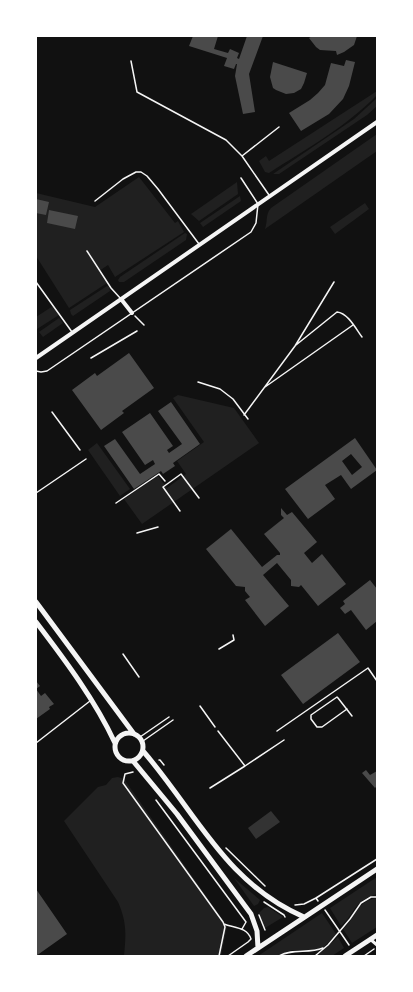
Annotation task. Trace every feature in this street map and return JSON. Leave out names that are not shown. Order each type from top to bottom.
[{"type":"main road","points":[[36,602],[134,734],[141,739],[143,751],[161,772],[209,840],[225,859],[269,899],[304,917]]},
{"type":"main road","points":[[36,622],[104,719],[115,743],[118,756],[122,760],[128,762],[133,761],[141,755],[143,751]]},
{"type":"main road","points":[[115,743],[121,735],[126,733],[134,734]]},
{"type":"main road","points":[[133,761],[177,814],[251,914],[257,931],[258,948]]},
{"type":"main road","points":[[246,956],[377,869]]},
{"type":"main road","points":[[345,956],[377,935]]},
{"type":"street","points":[[36,358],[377,122]]},
{"type":"street","points":[[121,299],[132,313]]},
{"type":"street","points":[[370,939],[377,946]]},
{"type":"lane","points":[[131,61],[137,92],[226,140],[242,156],[270,196]]},
{"type":"lane","points":[[242,156],[279,127]]},
{"type":"lane","points":[[95,201],[123,179],[136,172],[141,172],[147,176],[158,189],[200,245]]},
{"type":"lane","points":[[36,371],[47,371],[251,232],[256,223],[258,204],[241,178]]},
{"type":"lane","points":[[87,251],[111,288],[121,299]]},
{"type":"lane","points":[[36,282],[72,332]]},
{"type":"lane","points":[[244,415],[295,346],[334,282]]},
{"type":"lane","points":[[295,346],[337,312],[346,315],[362,337]]},
{"type":"lane","points":[[264,388],[353,325]]},
{"type":"lane","points":[[198,382],[220,390],[233,399],[248,419]]},
{"type":"lane","points":[[52,412],[80,450]]},
{"type":"lane","points":[[36,493],[86,459]]},
{"type":"lane","points":[[180,511],[163,487],[180,474],[199,498]]},
{"type":"lane","points":[[137,533],[158,527]]},
{"type":"lane","points":[[123,654],[138,677]]},
{"type":"lane","points":[[347,709],[322,727],[317,727],[311,719],[311,715],[335,698],[338,698],[347,709],[352,716]]},
{"type":"lane","points":[[36,743],[91,700]]},
{"type":"lane","points":[[141,739],[169,717]]},
{"type":"lane","points":[[141,739],[173,720]]},
{"type":"lane","points":[[218,731],[245,766]]},
{"type":"lane","points":[[210,788],[284,740]]},
{"type":"path","points":[[132,313],[144,325]]},
{"type":"path","points":[[91,358],[137,331]]},
{"type":"path","points":[[116,503],[159,474],[167,484]]},
{"type":"path","points":[[219,649],[234,640],[233,636]]},
{"type":"path","points":[[200,706],[218,731]]},
{"type":"path","points":[[160,760],[164,766]]},
{"type":"path","points":[[133,772],[126,774],[123,783],[224,924],[225,927],[219,956]]},
{"type":"path","points":[[152,795],[246,922],[242,929]]},
{"type":"path","points":[[225,847],[268,888]]},
{"type":"path","points":[[298,905],[309,903],[377,858]]},
{"type":"path","points":[[315,956],[350,919],[361,903],[376,896]]},
{"type":"path","points":[[259,898],[284,915],[285,918]]},
{"type":"path","points":[[316,898],[353,951]]},
{"type":"path","points":[[256,910],[261,918],[265,930]]},
{"type":"path","points":[[224,924],[248,932],[251,939],[228,956]]},
{"type":"path","points":[[364,956],[377,946]]},
{"type":"path","points":[[279,956],[289,952],[311,952],[325,947]]},
{"type":"shaded area","points":[[377,91],[377,95],[365,107],[339,127],[269,173],[265,172],[259,161],[266,156],[269,161]]},
{"type":"shaded area","points":[[377,98],[377,106],[367,115],[279,174],[273,174],[354,119]]},
{"type":"shaded area","points":[[377,134],[377,151],[265,229],[268,213],[271,208]]},
{"type":"shaded area","points":[[139,177],[175,223],[178,221],[184,232],[115,277],[108,265],[99,271],[107,283],[69,308],[36,256],[36,193],[95,207]]},
{"type":"shaded area","points":[[237,182],[238,194],[199,221],[191,214]]},
{"type":"shaded area","points":[[240,196],[241,201],[203,227],[200,223]]},
{"type":"shaded area","points":[[365,203],[369,209],[335,234],[330,227]]},
{"type":"shaded area","points":[[185,233],[187,234],[186,240],[124,282],[119,282],[118,280],[120,277]]},
{"type":"shaded area","points":[[107,286],[109,287],[110,291],[73,316],[71,314],[70,310]]},
{"type":"shaded area","points":[[53,306],[59,315],[37,329],[36,317]]},
{"type":"shaded area","points":[[59,318],[63,323],[43,337],[39,332]]},
{"type":"shaded area","points":[[178,395],[234,408],[259,443],[142,524],[124,499],[158,476],[167,488],[186,474],[177,461],[204,442],[173,398]]},
{"type":"shaded area","points":[[97,443],[130,489],[120,496],[88,450]]},
{"type":"shaded area","points":[[118,777],[124,779],[227,926],[221,956],[124,956],[125,929],[123,916],[118,902],[64,821],[98,787],[106,785],[112,778]]},
{"type":"shaded area","points":[[271,811],[280,822],[256,839],[248,828]]},
{"type":"shaded area","points":[[377,877],[377,894],[363,900],[341,926],[330,908]]},
{"type":"shaded area","points":[[234,878],[260,900],[258,904],[254,906]]},
{"type":"shaded area","points":[[377,898],[377,927],[352,943],[343,929],[365,902]]},
{"type":"shaded area","points":[[268,907],[283,917],[265,928],[259,913],[264,908]]},
{"type":"shaded area","points":[[322,913],[336,934],[324,947],[309,951],[292,950],[277,956],[258,956]]},
{"type":"shaded area","points":[[338,937],[344,948],[332,956],[317,956]]},
{"type":"building","points":[[193,36],[218,36],[214,49],[228,53],[230,49],[239,53],[237,58],[239,59],[247,36],[263,36],[249,74],[255,112],[243,114],[235,76],[237,64],[234,69],[224,66],[227,58],[189,46]]},
{"type":"building","points":[[312,36],[357,36],[354,45],[337,55],[336,51],[320,50],[316,47],[309,38]]},
{"type":"building","points":[[346,60],[355,62],[349,86],[343,99],[329,114],[301,131],[289,113],[310,100],[325,85],[331,63],[344,66]]},
{"type":"building","points":[[273,62],[307,73],[301,89],[294,93],[286,94],[273,88],[270,77]]},
{"type":"building","points":[[36,199],[49,202],[46,215],[36,213]]},
{"type":"building","points":[[49,210],[78,216],[75,229],[47,223]]},
{"type":"building","points":[[129,353],[154,388],[122,411],[124,413],[101,430],[72,390],[95,373],[97,376]]},
{"type":"building","points":[[171,402],[200,444],[173,463],[175,466],[163,474],[161,471],[134,489],[104,446],[115,439],[140,474],[155,464],[153,460],[145,465],[122,432],[150,413],[173,446],[167,450],[169,453],[182,444],[158,411]]},
{"type":"building","points":[[355,438],[377,470],[351,489],[341,475],[325,485],[335,499],[308,519],[285,489]],"holes":[[[351,454],[362,467],[352,475],[342,461]]]},
{"type":"building","points":[[281,508],[287,515],[292,512],[317,542],[304,553],[312,563],[322,554],[346,584],[318,606],[301,585],[299,587],[291,586],[291,580],[277,563],[263,575],[289,606],[265,626],[245,600],[250,597],[245,591],[245,587],[236,586],[206,549],[231,529],[262,567],[277,555],[280,555],[280,553],[264,534],[284,518],[281,515]]},
{"type":"building","points":[[370,580],[377,589],[377,621],[366,630],[351,610],[345,614],[340,608],[345,604],[343,601]]},
{"type":"building","points":[[338,633],[360,662],[303,704],[281,675]]},
{"type":"building","points":[[36,681],[40,686],[36,689]]},
{"type":"building","points":[[36,689],[41,696],[45,693],[54,704],[49,707],[50,709],[36,719]]},
{"type":"building","points":[[366,770],[370,775],[377,771],[377,786],[375,788],[362,773]]},
{"type":"building","points":[[36,889],[67,934],[36,956]]}]
